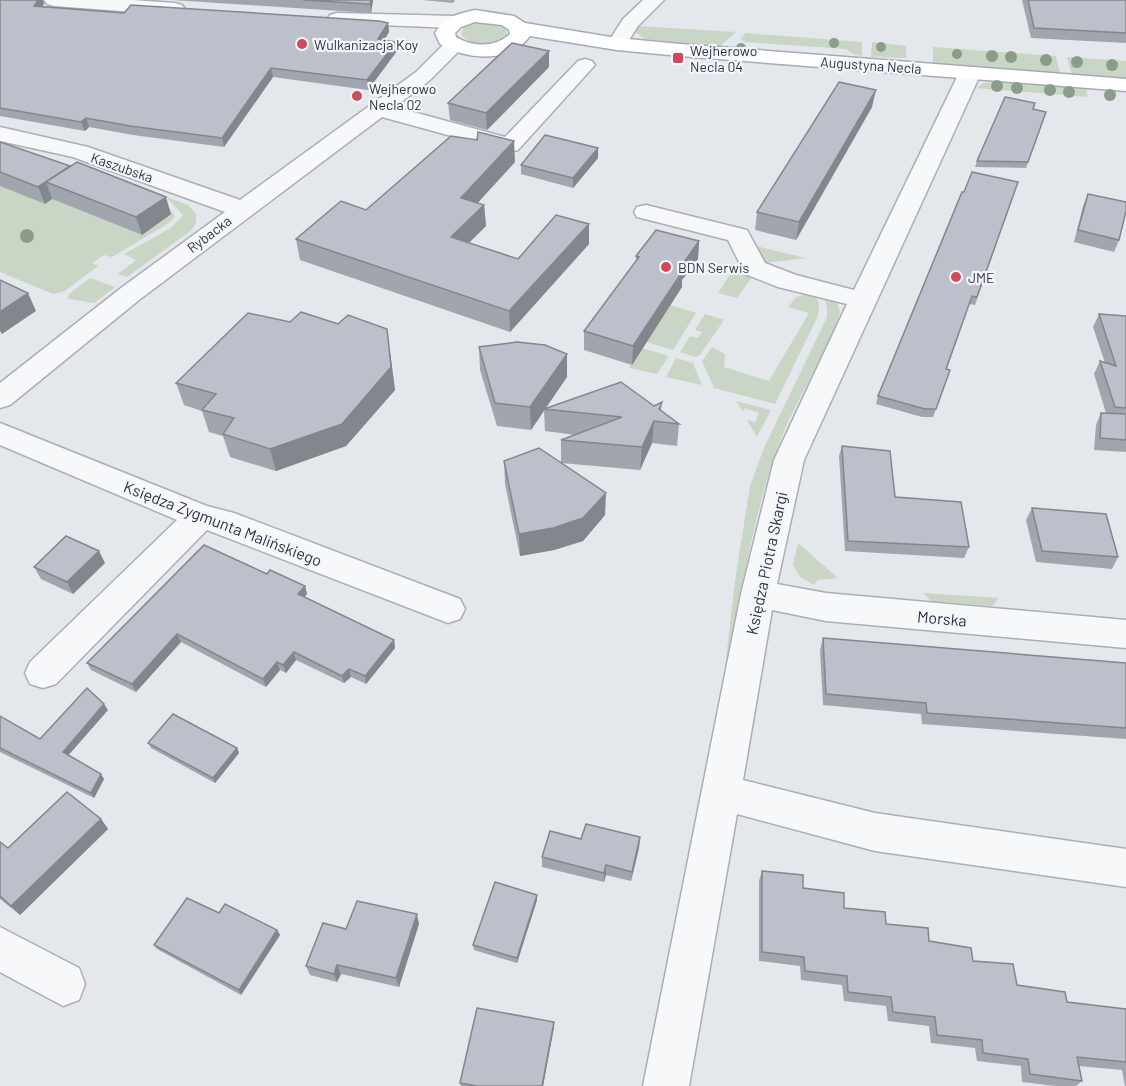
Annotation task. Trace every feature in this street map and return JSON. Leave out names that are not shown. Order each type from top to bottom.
[{"type":"main road","points":[[497,17],[511,0]]},
{"type":"main road","points":[[475,16],[507,20],[517,35],[498,49],[457,38],[475,16]]},
{"type":"main road","name":"Augustyna Necla","points":[[517,35],[560,44],[617,44],[1126,85]]},
{"type":"street","points":[[66,0],[194,10]]},
{"type":"street","points":[[617,44],[630,23],[654,0]]},
{"type":"street","points":[[320,18],[376,22],[457,38]]},
{"type":"street","name":"Rybacka","points":[[0,398],[130,294],[376,109],[423,76],[448,66],[457,38]]},
{"type":"street","points":[[376,109],[510,145],[585,65]]},
{"type":"street","name":"Księdza Piotra Skargi","points":[[666,1086],[758,594],[789,460],[970,73]]},
{"type":"street","name":"Kaszubska","points":[[0,134],[89,155],[241,210]]},
{"type":"street","points":[[646,212],[738,235],[754,268],[787,281],[863,300]]},
{"type":"street","name":"Księdza Zygmunta Malińskiego","points":[[0,433],[201,517],[223,522],[448,609]]},
{"type":"street","points":[[43,673],[201,517]]},
{"type":"street","name":"Morska","points":[[758,594],[826,607],[1126,634]]},
{"type":"street","points":[[720,792],[875,832],[1126,868]]},
{"type":"street","points":[[0,948],[63,984]]},
{"type":"green space","points":[[484,22],[499,24],[507,34],[497,41],[484,44],[471,42],[461,34],[464,27]]},
{"type":"green space","points":[[638,26],[736,32],[718,48],[645,39],[635,32]]},
{"type":"green space","points":[[746,33],[862,42],[862,56],[855,55],[846,49],[745,42],[740,39]]},
{"type":"green space","points":[[872,42],[906,46],[906,58],[871,57]]},
{"type":"green space","points":[[933,47],[1056,56],[1060,73],[935,64],[933,63]]},
{"type":"green space","points":[[1067,57],[1126,61],[1126,79],[1072,75]]},
{"type":"green space","points":[[984,83],[1083,88],[1086,89],[1088,97],[976,88]]},
{"type":"green space","points":[[0,186],[45,204],[52,199],[142,235],[162,200],[175,216],[169,223],[112,257],[104,255],[92,263],[98,266],[65,291],[53,294],[0,272]]},
{"type":"green space","points":[[166,197],[188,205],[196,214],[196,223],[192,230],[127,277],[118,274],[136,260],[124,254],[169,229],[182,217],[183,215]]},
{"type":"green space","points":[[747,244],[806,258],[758,264]]},
{"type":"green space","points":[[736,265],[755,273],[737,298],[718,293]]},
{"type":"green space","points":[[90,278],[115,287],[94,303],[68,299],[69,294]]},
{"type":"green space","points":[[814,293],[819,303],[818,316],[775,404],[714,388],[702,361],[712,347],[725,354],[724,367],[769,381],[809,313],[788,307],[796,297]]},
{"type":"green space","points":[[824,296],[837,302],[840,312],[827,345],[787,425],[771,467],[756,521],[728,659],[726,659],[735,581],[750,486],[764,448],[827,317]]},
{"type":"green space","points":[[670,305],[696,313],[673,350],[646,342]]},
{"type":"green space","points":[[705,314],[724,320],[700,355],[695,357],[680,352],[690,336],[698,338],[702,332],[695,330]]},
{"type":"green space","points":[[642,348],[669,356],[657,374],[629,368]]},
{"type":"green space","points":[[676,358],[693,363],[702,385],[666,377]]},
{"type":"green space","points":[[736,401],[771,410],[757,437],[747,420],[755,422],[759,413],[745,408],[743,412]]},
{"type":"green space","points":[[798,543],[838,578],[818,580],[814,585],[800,577],[793,565]]},
{"type":"green space","points":[[923,593],[999,598],[992,606],[931,601]]},
{"type":"building","points":[[0,0],[38,0],[34,6],[124,13],[131,5],[379,21],[388,23],[378,39],[396,42],[367,80],[271,68],[222,138],[86,118],[81,122],[0,108]]},
{"type":"building","points":[[303,0],[371,0],[370,4]]},
{"type":"building","points":[[1028,0],[1126,0],[1126,33],[1034,28]]},
{"type":"building","points":[[512,43],[549,51],[486,113],[448,103]]},
{"type":"building","points":[[839,82],[876,90],[799,222],[757,212]]},
{"type":"building","points":[[1005,97],[1035,103],[1033,109],[1046,112],[1028,162],[977,161]]},
{"type":"building","points":[[478,132],[514,141],[461,198],[484,205],[451,237],[518,259],[556,215],[589,224],[509,311],[296,239],[341,201],[366,210],[451,136],[477,140]]},
{"type":"building","points":[[545,135],[598,148],[573,178],[521,165]]},
{"type":"building","points":[[0,142],[70,166],[38,187],[0,172]]},
{"type":"building","points":[[77,162],[166,197],[136,217],[46,182]]},
{"type":"building","points":[[972,172],[1018,182],[977,297],[972,296],[946,369],[950,370],[936,409],[925,409],[878,396],[962,192]]},
{"type":"building","points":[[1088,194],[1126,202],[1119,240],[1078,230]]},
{"type":"building","points":[[656,230],[699,241],[680,268],[684,269],[633,346],[584,331],[639,257],[636,256]]},
{"type":"building","points":[[0,280],[28,293],[0,312]]},
{"type":"building","points":[[301,312],[338,324],[348,315],[387,329],[391,367],[342,424],[270,449],[223,434],[234,418],[202,410],[216,394],[176,383],[248,313],[290,322]]},
{"type":"building","points":[[1099,314],[1126,316],[1126,408],[1115,407],[1100,361],[1116,366]]},
{"type":"building","points":[[517,342],[545,345],[567,354],[530,407],[495,403],[479,347]]},
{"type":"building","points":[[621,382],[654,406],[662,402],[659,409],[679,424],[654,421],[642,447],[561,440],[622,417],[544,409]]},
{"type":"building","points":[[1101,413],[1126,414],[1126,440],[1100,438]]},
{"type":"building","points":[[842,446],[890,451],[895,497],[961,502],[969,547],[848,541]]},
{"type":"building","points":[[539,448],[606,493],[583,518],[553,528],[519,534],[504,461]]},
{"type":"building","points":[[1032,508],[1106,514],[1118,557],[1042,551]]},
{"type":"building","points":[[66,536],[99,551],[67,582],[34,567]]},
{"type":"building","points":[[204,545],[267,574],[270,570],[305,586],[298,594],[394,640],[365,676],[349,669],[342,676],[294,652],[283,665],[277,662],[263,679],[177,634],[132,684],[87,663]]},
{"type":"building","points":[[823,638],[1126,663],[1126,728],[927,713],[926,703],[826,694]]},
{"type":"building","points":[[87,688],[104,704],[63,752],[101,774],[91,793],[0,748],[0,716],[40,739]]},
{"type":"building","points":[[173,714],[237,748],[213,778],[148,743]]},
{"type":"building","points":[[67,792],[101,819],[11,906],[0,896],[0,842],[8,848]]},
{"type":"building","points":[[586,824],[640,837],[632,872],[606,865],[604,873],[542,857],[550,831],[581,839]]},
{"type":"building","points":[[762,871],[803,875],[803,888],[844,893],[844,908],[885,912],[886,924],[928,928],[929,941],[971,948],[973,961],[1013,964],[1017,985],[1065,992],[1067,1002],[1126,1009],[1126,1062],[1077,1057],[1082,1081],[1030,1074],[1028,1059],[983,1053],[982,1040],[937,1035],[935,1017],[893,1012],[891,997],[848,992],[847,976],[805,971],[804,957],[762,952]]},
{"type":"building","points":[[495,882],[537,895],[517,958],[473,945]]},
{"type":"building","points":[[187,898],[219,913],[225,904],[277,930],[239,990],[154,945]]},
{"type":"building","points":[[357,901],[417,914],[396,978],[337,965],[334,974],[306,966],[323,923],[346,929]]},
{"type":"building","points":[[477,1008],[554,1022],[542,1086],[477,1086],[460,1083]]},
{"type":"place","name":"Wulkanizacja Koy","points":[[302,44]]},
{"type":"place","name":"Wejherowo Necla 04","points":[[678,58]]},
{"type":"place","name":"Wejherowo Necla 02","points":[[357,96]]},
{"type":"place","name":"BDN Serwis","points":[[666,267]]},
{"type":"place","name":"JME","points":[[956,277]]}]
